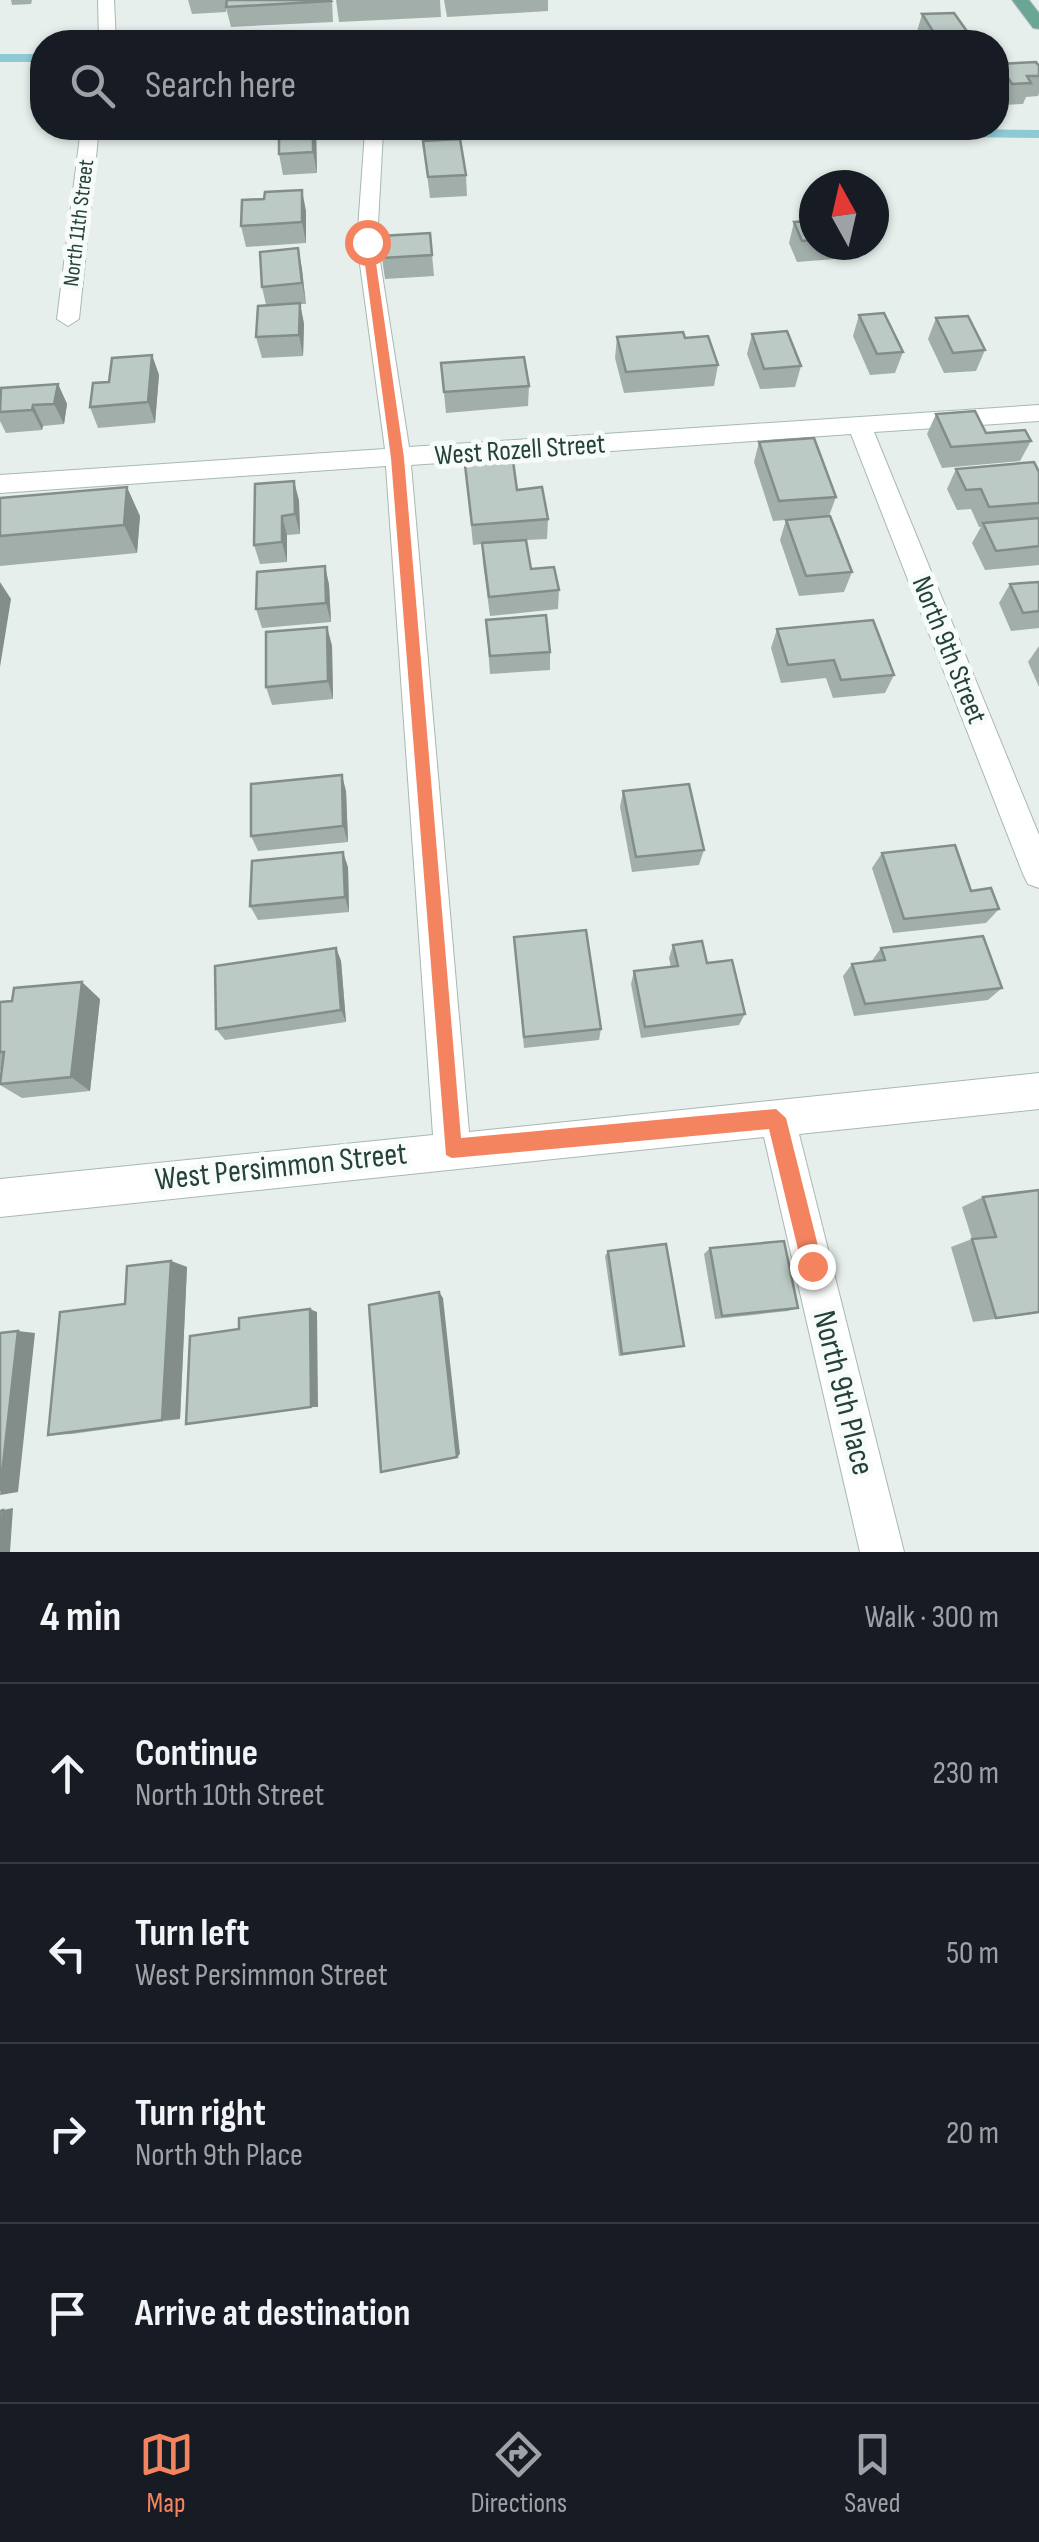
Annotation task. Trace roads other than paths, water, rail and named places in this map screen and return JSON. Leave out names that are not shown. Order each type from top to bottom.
[{"type":"main road","points":[[1020,0],[1039,24]]},
{"type":"street","points":[[106,0],[107,30]]},
{"type":"street","name":"North 11th Street","points":[[68,319],[89,140]]},
{"type":"street","points":[[373,140],[367,242],[398,458],[452,1148]]},
{"type":"street","name":"West Rozell Street","points":[[0,484],[1039,413]]},
{"type":"street","name":"North 9th Street","points":[[860,427],[1039,874]]},
{"type":"street","name":"West Persimmon Street","points":[[0,1198],[452,1148],[1039,1090]]},
{"type":"street","name":"North 9th Place","points":[[776,1118],[882,1552]]},
{"type":"waterway","points":[[0,58],[30,58]]},
{"type":"waterway","points":[[1009,134],[1039,134]]}]
